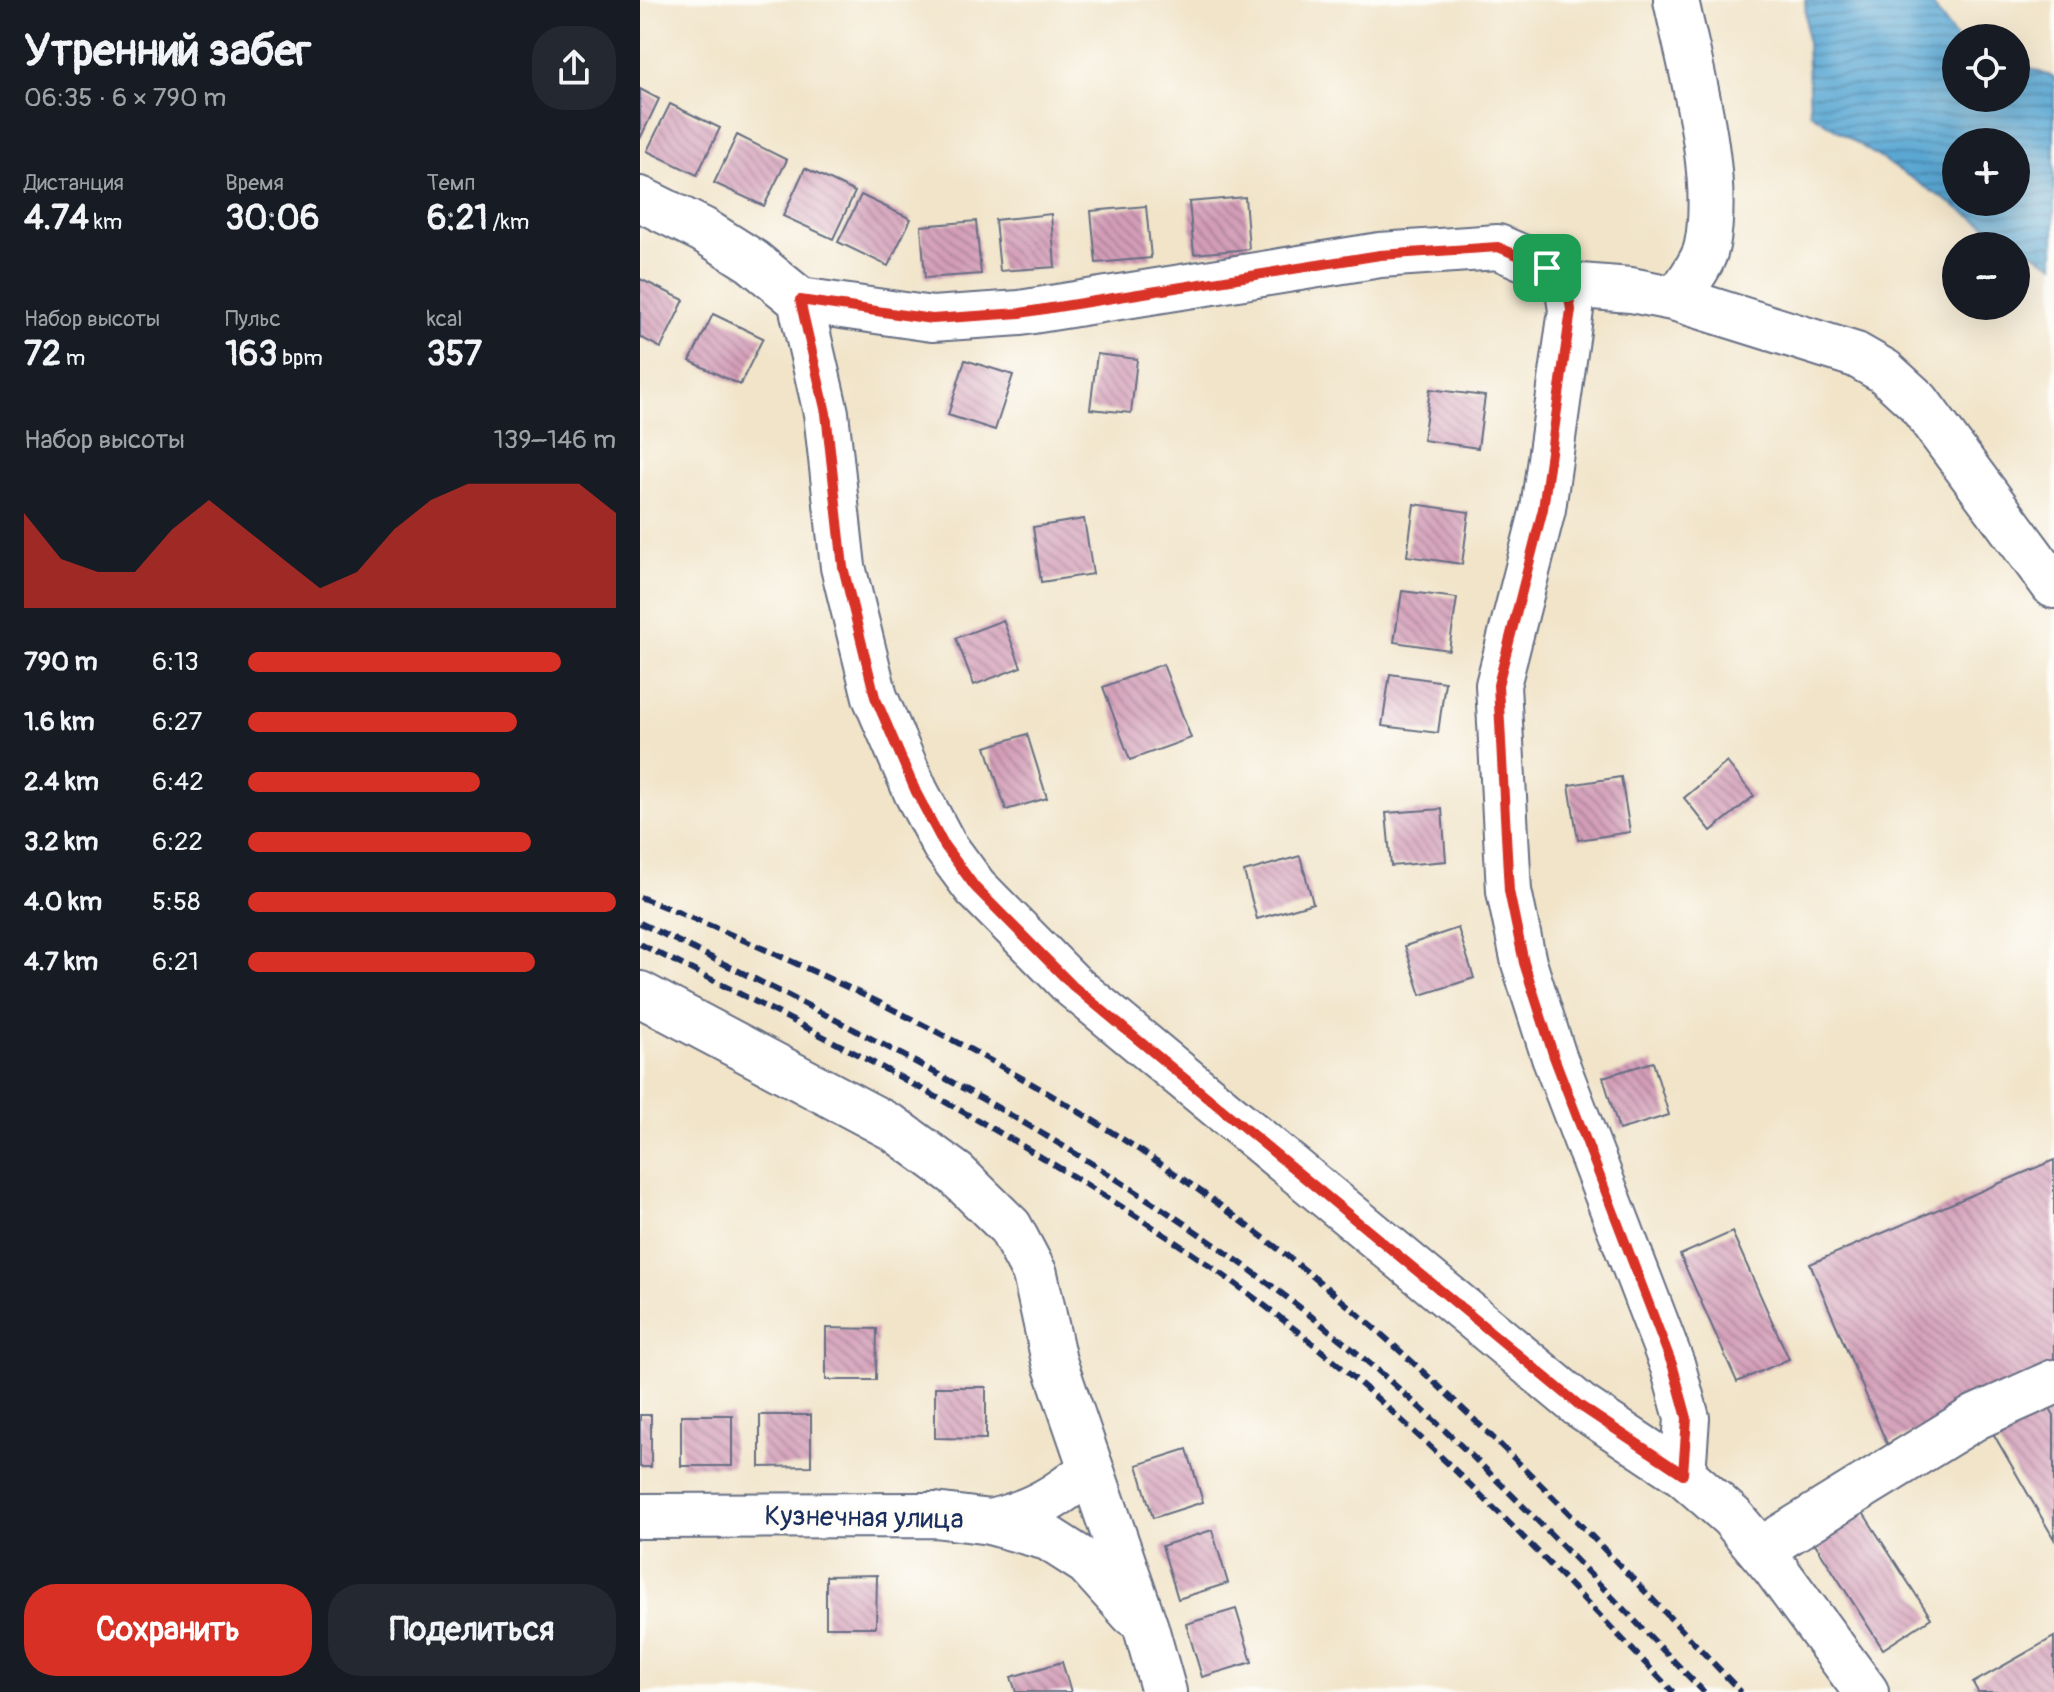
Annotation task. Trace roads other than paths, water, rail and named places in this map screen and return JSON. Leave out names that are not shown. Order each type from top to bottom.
[{"type":"street","points":[[1676,0],[1699,105],[1711,196],[1707,248],[1677,299]]},
{"type":"street","points":[[640,199],[703,230],[752,261],[800,300],[932,319],[1020,313],[1380,255],[1498,247],[1547,268],[1567,285],[1631,290],[1677,299],[1856,355],[1884,371],[1918,402],[2054,586]]},
{"type":"street","points":[[1567,285],[1571,310],[1543,509],[1498,685],[1509,891],[1524,963],[1554,1057],[1673,1367],[1687,1418],[1683,1474]]},
{"type":"street","points":[[800,300],[826,413],[843,567],[875,697],[916,792],[944,845],[975,887],[1073,986],[1181,1076],[1579,1405],[1683,1474],[1732,1517],[1866,1692]]},
{"type":"street","points":[[640,994],[893,1128],[956,1174],[1010,1227],[1035,1274],[1054,1361],[1146,1628],[1164,1692]]},
{"type":"street","points":[[1760,1550],[1976,1417],[2054,1382]]},
{"type":"street","points":[[990,1522],[1026,1513],[1053,1500],[1091,1469]]},
{"type":"street","name":"Кузнечная улица","points":[[640,1516],[935,1515],[990,1522],[1048,1538],[1087,1563],[1146,1628]]},
{"type":"water","points":[[1805,0],[1929,0],[1946,24],[1942,24],[1942,112],[2030,112],[2030,69],[2054,77],[2054,264],[2030,252],[2030,232],[1995,232],[1970,216],[2030,216],[2030,128],[1942,128],[1942,198],[1810,113]]},
{"type":"railway","points":[[640,897],[802,966],[960,1044],[1112,1132],[1185,1180],[1322,1284],[1447,1394],[1567,1511],[1741,1692]]},
{"type":"railway","points":[[640,923],[822,1013],[1000,1109],[1087,1161],[1255,1274],[1336,1336],[1433,1419],[1525,1508],[1704,1692]]},
{"type":"railway","points":[[640,944],[869,1060],[1018,1143],[1163,1234],[1234,1283],[1294,1328],[1408,1426],[1516,1530],[1673,1692]]}]
